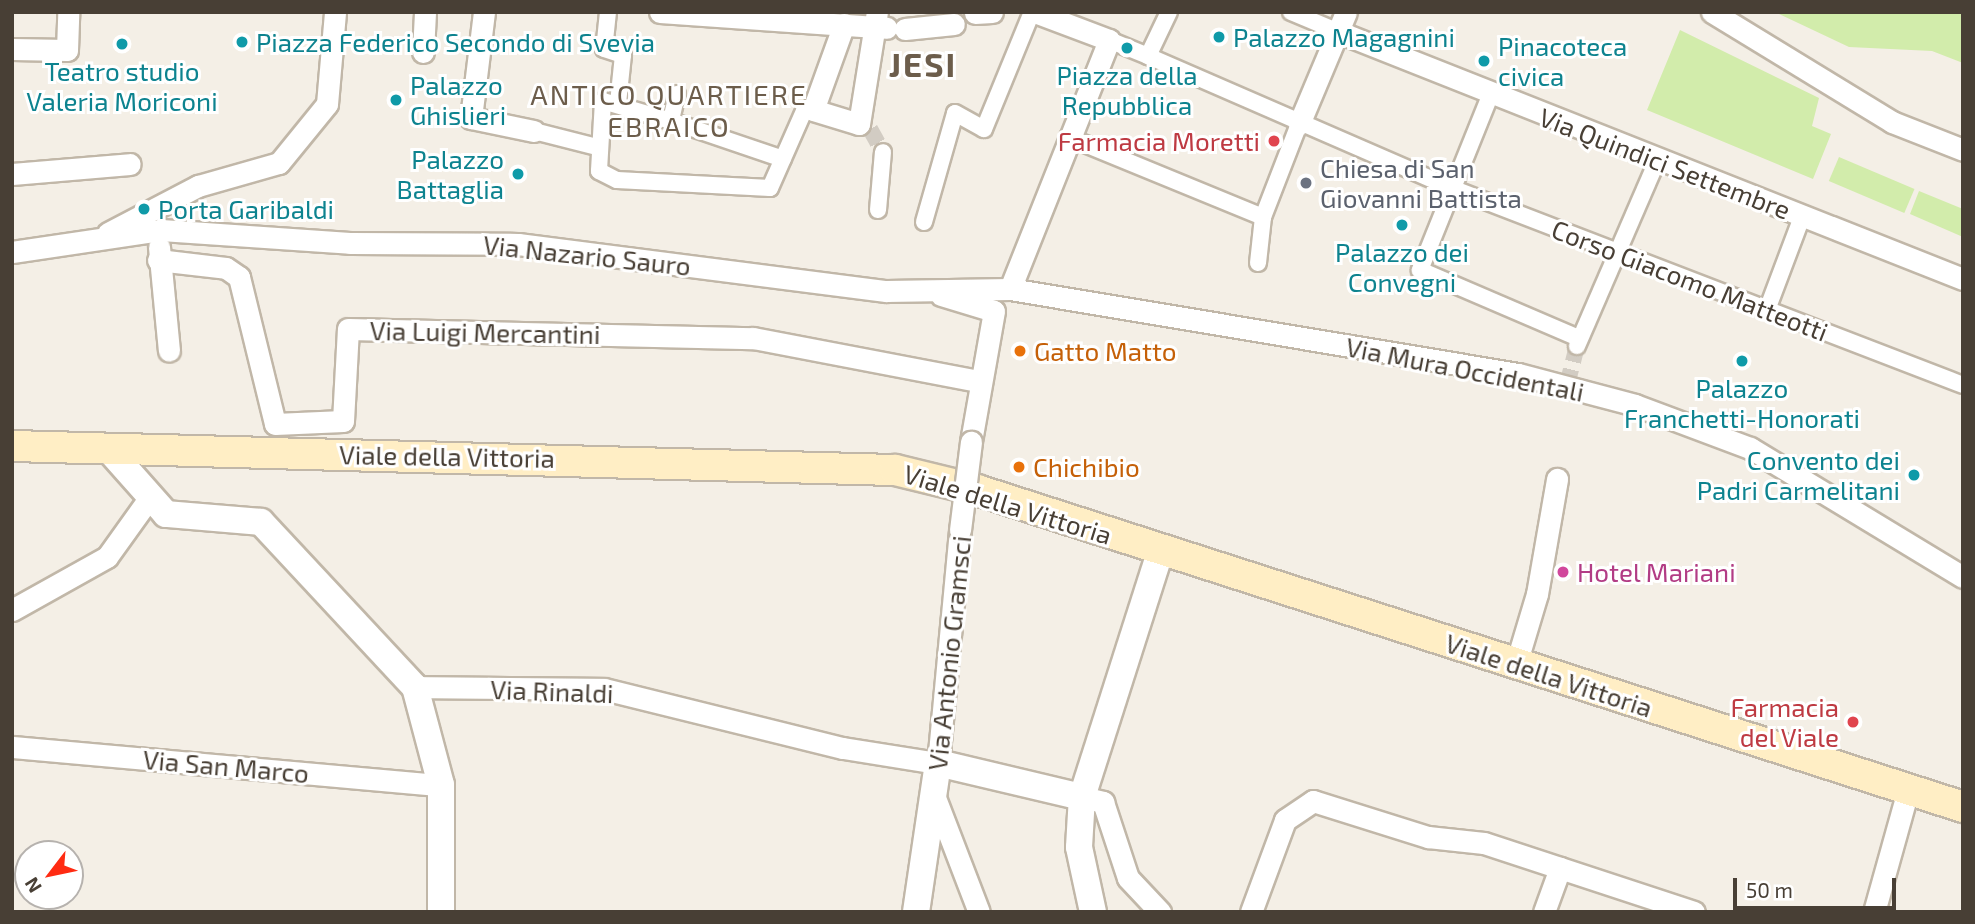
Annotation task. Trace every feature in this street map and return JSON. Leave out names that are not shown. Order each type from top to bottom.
[{"type":"main road","name":"Viale della Vittoria","points":[[12,446],[111,452],[895,470],[1161,550],[1963,807]]},
{"type":"street","points":[[12,252],[107,233],[144,209],[198,186],[279,163],[327,104],[332,71],[335,12]]},
{"type":"street","points":[[423,52],[425,12]]},
{"type":"street","points":[[484,12],[471,118],[597,146]]},
{"type":"street","points":[[608,12],[604,49],[623,55],[618,103]]},
{"type":"street","points":[[660,12],[836,24],[954,24]]},
{"type":"street","points":[[975,13],[992,12]]},
{"type":"street","points":[[924,222],[955,113],[984,129],[1033,12],[1149,56],[1169,12]]},
{"type":"street","name":"Via Quindici Settembre","points":[[1291,12],[1343,22],[1490,96],[1963,279]]},
{"type":"street","points":[[1712,12],[1892,122],[1963,149]]},
{"type":"street","points":[[12,49],[67,50],[68,21]]},
{"type":"street","points":[[1258,262],[1263,217],[1343,22]]},
{"type":"street","points":[[783,159],[618,103],[603,101],[597,146],[599,171],[617,180],[770,188],[808,111],[836,24]]},
{"type":"street","points":[[808,111],[864,127],[886,24]]},
{"type":"street","points":[[1010,289],[1068,137],[1109,40]]},
{"type":"street","name":"Corso Giacomo Matteotti","points":[[1149,56],[1299,124],[1454,189],[1963,385]]},
{"type":"street","points":[[671,121],[677,94]]},
{"type":"street","points":[[1490,96],[1420,270],[1578,342],[1658,159]]},
{"type":"street","points":[[1068,137],[1263,217]]},
{"type":"street","points":[[878,210],[883,152]]},
{"type":"street","points":[[12,174],[130,164]]},
{"type":"street","points":[[1767,310],[1802,217]]},
{"type":"street","points":[[161,230],[159,260],[169,351]]},
{"type":"street","name":"Via Nazario Sauro","points":[[107,233],[161,230],[350,243],[517,244],[886,291],[1010,289]]},
{"type":"street","name":"Via Luigi Mercantini","points":[[159,260],[226,268],[239,277],[275,424],[343,421],[348,329],[753,338],[979,381]]},
{"type":"street","name":"Via Mura Occidentali","points":[[1010,289],[1518,374],[1635,405],[1750,448],[1963,578]]},
{"type":"street","name":"Via Nazario Sauro","points":[[929,291],[995,311]]},
{"type":"street","name":"Via Antonio Gramsci","points":[[916,912],[938,763],[960,530],[979,381],[995,311]]},
{"type":"street","points":[[111,452],[166,514],[261,522],[415,687],[441,785],[441,912]]},
{"type":"street","points":[[1516,664],[1537,594],[1556,479]]},
{"type":"street","points":[[12,610],[107,557],[150,497]]},
{"type":"street","points":[[1093,909],[1079,848],[1161,550]]},
{"type":"street","name":"Via Rinaldi","points":[[415,687],[604,689],[843,748],[938,763],[1093,799]]},
{"type":"street","name":"Via San Marco","points":[[12,747],[441,785]]},
{"type":"street","points":[[1874,912],[1908,790]]},
{"type":"street","points":[[934,795],[964,861],[979,912]]},
{"type":"street","points":[[1093,799],[1128,878],[1160,912]]},
{"type":"street","points":[[1251,912],[1285,820],[1312,801],[1560,868],[1694,912]]},
{"type":"street","points":[[924,859],[946,850],[964,861]]},
{"type":"street","points":[[1544,912],[1560,868]]},
{"type":"green space","points":[[1775,12],[1963,12],[1963,63],[1932,51],[1849,47]]},
{"type":"green space","points":[[1680,30],[1819,98],[1812,126],[1831,134],[1813,179],[1647,110]]},
{"type":"green space","points":[[1839,157],[1914,189],[1904,213],[1829,181]]},
{"type":"green space","points":[[1919,191],[1963,209],[1963,237],[1910,214]]},
{"type":"tunnel","points":[[870,129],[883,152]]},
{"type":"tunnel","points":[[1567,385],[1577,346]]},
{"type":"place","name":"Palazzo Magagnini","points":[[1219,37]]},
{"type":"place","name":"Piazza Federico Secondo di Svevia","points":[[242,42]]},
{"type":"place","name":"Teatro studio Valeria Moriconi","points":[[122,44]]},
{"type":"place","name":"Piazza della Repubblica","points":[[1127,48]]},
{"type":"place","name":"Pinacoteca civica","points":[[1484,61]]},
{"type":"place","name":"Palazzo Ghislieri","points":[[396,100]]},
{"type":"place","name":"Farmacia Moretti","points":[[1274,141]]},
{"type":"place","name":"Palazzo Battaglia","points":[[518,174]]},
{"type":"place","name":"Chiesa di San Giovanni Battista","points":[[1306,183]]},
{"type":"place","name":"Porta Garibaldi","points":[[144,209]]},
{"type":"place","name":"Palazzo dei Convegni","points":[[1402,225]]},
{"type":"place","name":"Gatto Matto","points":[[1020,351]]},
{"type":"place","name":"Palazzo Franchetti-Honorati","points":[[1742,361]]},
{"type":"place","name":"Chichibio","points":[[1019,467]]},
{"type":"place","name":"Convento dei Padri Carmelitani","points":[[1914,475]]},
{"type":"place","name":"Hotel Mariani","points":[[1563,572]]},
{"type":"place","name":"Farmacia del Viale","points":[[1853,722]]},
{"type":"district","name":"JESI","points":[[923,65]]},
{"type":"district","name":"ANTICO QUARTIERE EBRAICO","points":[[669,110]]}]
